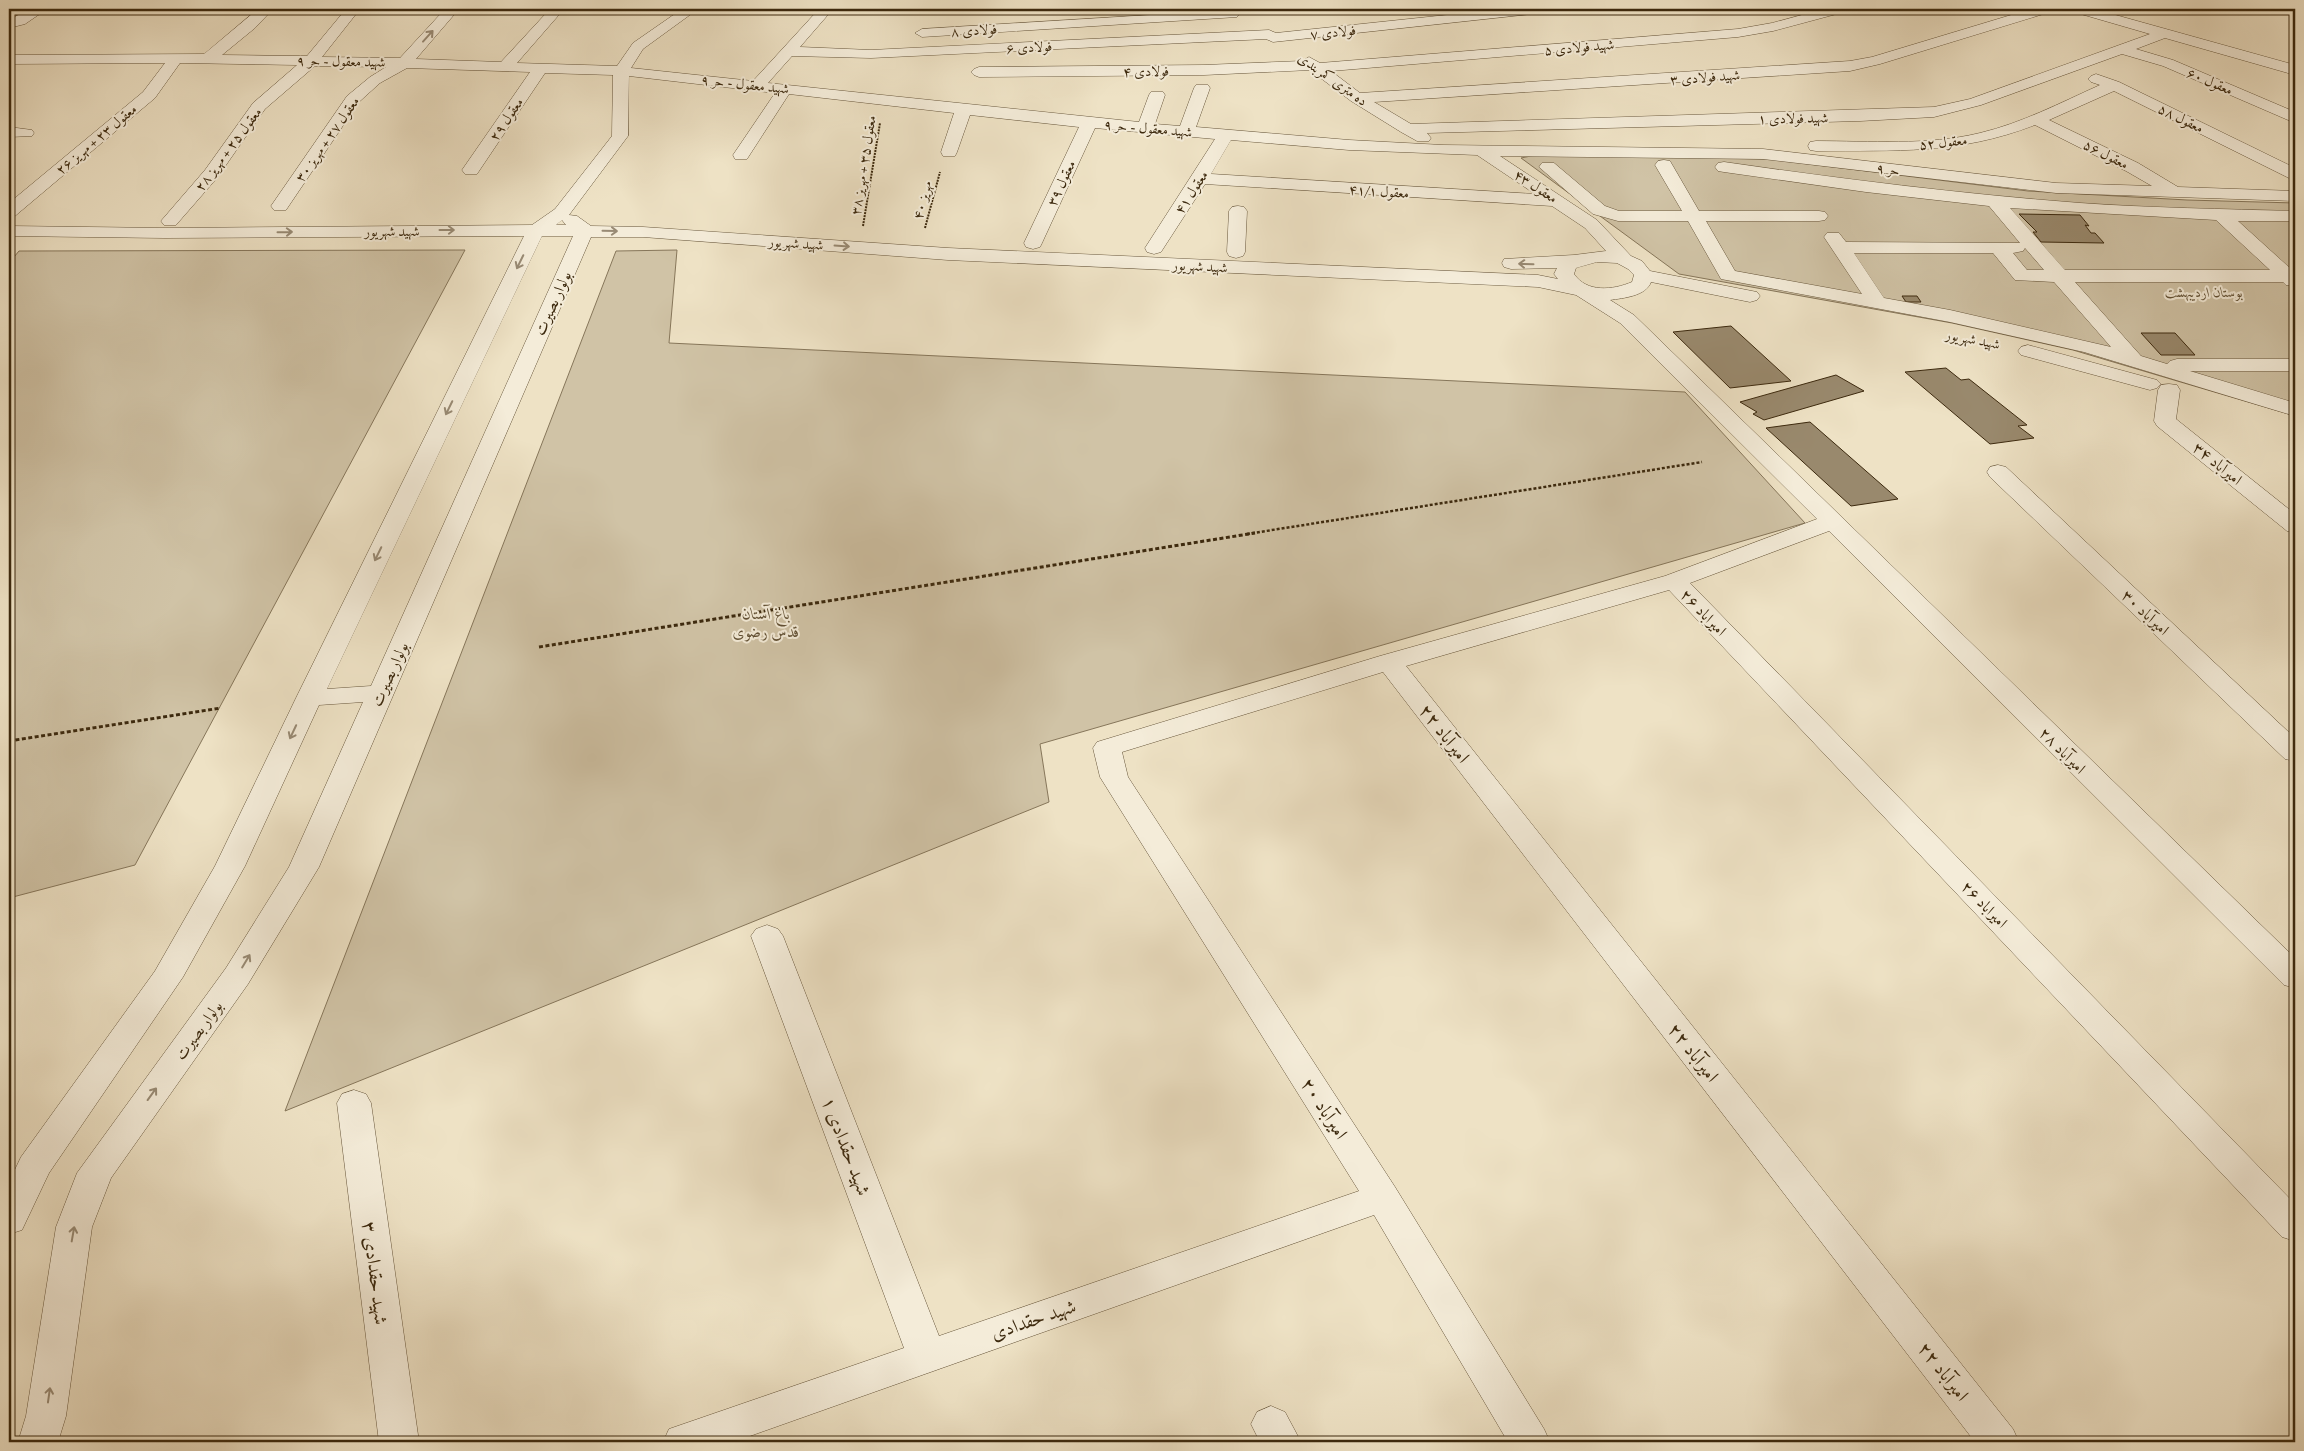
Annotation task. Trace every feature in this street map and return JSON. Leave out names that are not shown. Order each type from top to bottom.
[{"type":"street","points":[[9,24],[20,22],[40,9]]},
{"type":"street","points":[[207,59],[250,25],[266,9]]},
{"type":"street","name":"معقول ۲۵ + مهریز ۲۸","points":[[170,221],[211,174],[259,106],[311,61],[352,9]]},
{"type":"street","points":[[404,63],[452,9]]},
{"type":"street","points":[[506,66],[557,9]]},
{"type":"street","points":[[9,1220],[34,1167],[168,976],[230,866],[309,698],[536,230],[561,213],[620,136],[621,71],[638,46],[690,9]]},
{"type":"street","points":[[757,86],[826,9]]},
{"type":"street","name":"فولادی ۷","points":[[1271,36],[1541,9]]},
{"type":"street","name":"شهید فولادی ۵","points":[[1314,66],[1738,33],[1773,27],[1839,9]]},
{"type":"street","name":"شهید فولادی ۳","points":[[1357,98],[1850,66],[1875,61],[2045,9]]},
{"type":"street","points":[[2079,9],[2295,70]]},
{"type":"street","name":"ده متری کمربندی","points":[[1228,10],[1271,36],[1357,98],[1443,150]]},
{"type":"street","name":"فولادی ۸","points":[[908,34],[1228,10]]},
{"type":"street","name":"شهید فولادی ۱","points":[[1408,129],[1901,115],[1934,112],[1975,102],[2165,33]]},
{"type":"street","points":[[805,34],[823,35]]},
{"type":"street","name":"فولادی ۶","points":[[789,51],[871,54],[1271,36]]},
{"type":"street","name":"معقول ۶۰","points":[[2122,49],[2168,63],[2295,118]]},
{"type":"street","name":"شهید معقول - حر ۹","points":[[9,58],[176,58],[541,67],[621,71],[1089,123],[1443,150],[1480,150]]},
{"type":"street","name":"معقول ۲۳ + مهریز ۲۶","points":[[9,212],[149,95],[176,58]]},
{"type":"street","name":"معقول ۲۷ + مهریز ۳۰","points":[[280,206],[352,99],[375,80],[404,63]]},
{"type":"street","name":"فولادی ۴","points":[[979,72],[1204,70],[1314,66]]},
{"type":"street","name":"معقول ۲۹","points":[[471,170],[541,67]]},
{"type":"street","name":"معقول ۵۸","points":[[2065,70],[2114,85],[2295,174]]},
{"type":"street","name":"معقول ۵۲","points":[[1763,154],[1807,146],[1930,145],[1979,138],[2035,118],[2114,85]]},
{"type":"street","points":[[1186,131],[1202,88]]},
{"type":"street","points":[[741,156],[785,89]]},
{"type":"street","points":[[1146,128],[1157,95]]},
{"type":"street","points":[[949,152],[964,108]]},
{"type":"street","name":"معقول ۵۶","points":[[2035,118],[2132,167],[2175,192]]},
{"type":"street","name":"معقول ۳۹","points":[[1033,243],[1089,123]]},
{"type":"street","points":[[9,132],[26,133]]},
{"type":"street","name":"معقول ۴۱","points":[[1154,248],[1200,178],[1226,134]]},
{"type":"street","name":"حر ۹","points":[[1480,150],[1763,154],[2020,184],[2295,196]]},
{"type":"street","name":"معقول ۴۳","points":[[1480,150],[1591,224],[1625,260],[1636,264],[1644,275]]},
{"type":"street","points":[[1664,165],[1728,275],[1878,303],[2089,347],[2295,410]]},
{"type":"street","points":[[1819,216],[1618,216],[1599,210],[1548,167],[1709,165],[1793,178],[1994,201],[2222,216],[2295,216]]},
{"type":"street","name":"معقول ۴۱/۱","points":[[1200,178],[1378,191],[1558,201]]},
{"type":"street","points":[[1793,178],[1878,303]]},
{"type":"street","points":[[1994,201],[2059,276],[2140,363],[2295,365]]},
{"type":"street","points":[[1236,252],[1238,211]]},
{"type":"street","points":[[561,213],[584,230]]},
{"type":"street","name":"شهید شهریور","points":[[9,218],[170,221],[561,213],[923,238],[1236,252],[1538,264],[1612,256],[1625,260]]},
{"type":"street","points":[[2222,216],[2293,278]]},
{"type":"street","points":[[1582,290],[1572,285],[1564,274],[1568,265],[1579,259],[1591,224]]},
{"type":"street","name":"شهید شهریور","points":[[9,231],[165,233],[584,230],[643,232],[948,254],[1538,281],[1596,294],[1625,292]]},
{"type":"street","name":"بولوار بصیرت","points":[[38,1442],[46,1416],[74,1227],[95,1173],[237,976],[304,867],[584,230]]},
{"type":"street","points":[[1998,247],[2022,276],[2293,278]]},
{"type":"street","points":[[1840,248],[2034,247]]},
{"type":"street","points":[[1627,319],[1625,292],[1641,285],[1644,275]]},
{"type":"street","name":"شهید شهریور","points":[[1644,275],[2003,344],[2169,390],[2295,428]]},
{"type":"street","name":"امیرآباد ۲۸","points":[[1582,290],[1627,319],[2295,978]]},
{"type":"street","name":"امیرآباد ۳۴","points":[[2169,390],[2165,421],[2295,526]]},
{"type":"street","name":"امیرآباد ۳۰","points":[[1998,472],[2295,753]]},
{"type":"street","points":[[1389,662],[1674,581],[1832,522]]},
{"type":"street","name":"امیراباد ۲۶","points":[[1674,581],[2295,1227]]},
{"type":"street","name":"امیرآباد ۲۰","points":[[1389,662],[1107,748],[1114,777],[1382,1197],[1530,1442]]},
{"type":"street","name":"امیرآباد ۲۲","points":[[1389,662],[1999,1442]]},
{"type":"street","points":[[309,698],[381,693]]},
{"type":"street","name":"شهید حقدادی ۱","points":[[768,936],[927,1356]]},
{"type":"street","name":"شهید حقدادی ۳","points":[[354,1103],[398,1442]]},
{"type":"street","name":"شهید حقدادی","points":[[683,1442],[1382,1197]]},
{"type":"path","name":"معقول ۳۵ + مهریز ۳۸","points":[[862,233],[884,100]]},
{"type":"path","name":"مهریز ۴۰","points":[[923,238],[941,168]]},
{"type":"path","points":[[538,647],[1702,462]]},
{"type":"path","points":[[9,741],[221,708]]},
{"type":"green space","name":"بوستان اردیبهشت","points":[[1536,155],[1768,159],[2028,191],[2187,200],[2295,203],[2295,416],[2073,350],[1952,323],[1679,274],[1521,158]]},
{"type":"green space","points":[[465,250],[135,865],[9,898],[9,263],[19,251]]},
{"type":"green space","name":"باغ آستان قدس رضوی","points":[[677,250],[669,343],[1685,392],[1805,523],[1040,744],[1049,802],[285,1111],[616,251]]},
{"type":"building","points":[[2019,214],[2080,215],[2089,226],[2085,225],[2091,233],[2095,233],[2104,243],[2041,242],[2033,232],[2037,232]]},
{"type":"building","points":[[1902,296],[1917,296],[1921,302],[1906,302]]},
{"type":"building","points":[[1731,326],[1791,381],[1730,388],[1673,332]]},
{"type":"building","points":[[2141,333],[2175,333],[2195,355],[2161,355]]},
{"type":"building","points":[[1946,368],[1961,380],[1969,379],[2027,425],[2018,426],[2034,438],[1990,444],[1905,372]]},
{"type":"building","points":[[1836,375],[1864,391],[1764,420],[1753,414],[1757,412],[1740,402]]},
{"type":"building","points":[[1810,422],[1898,499],[1851,506],[1766,428]]}]
